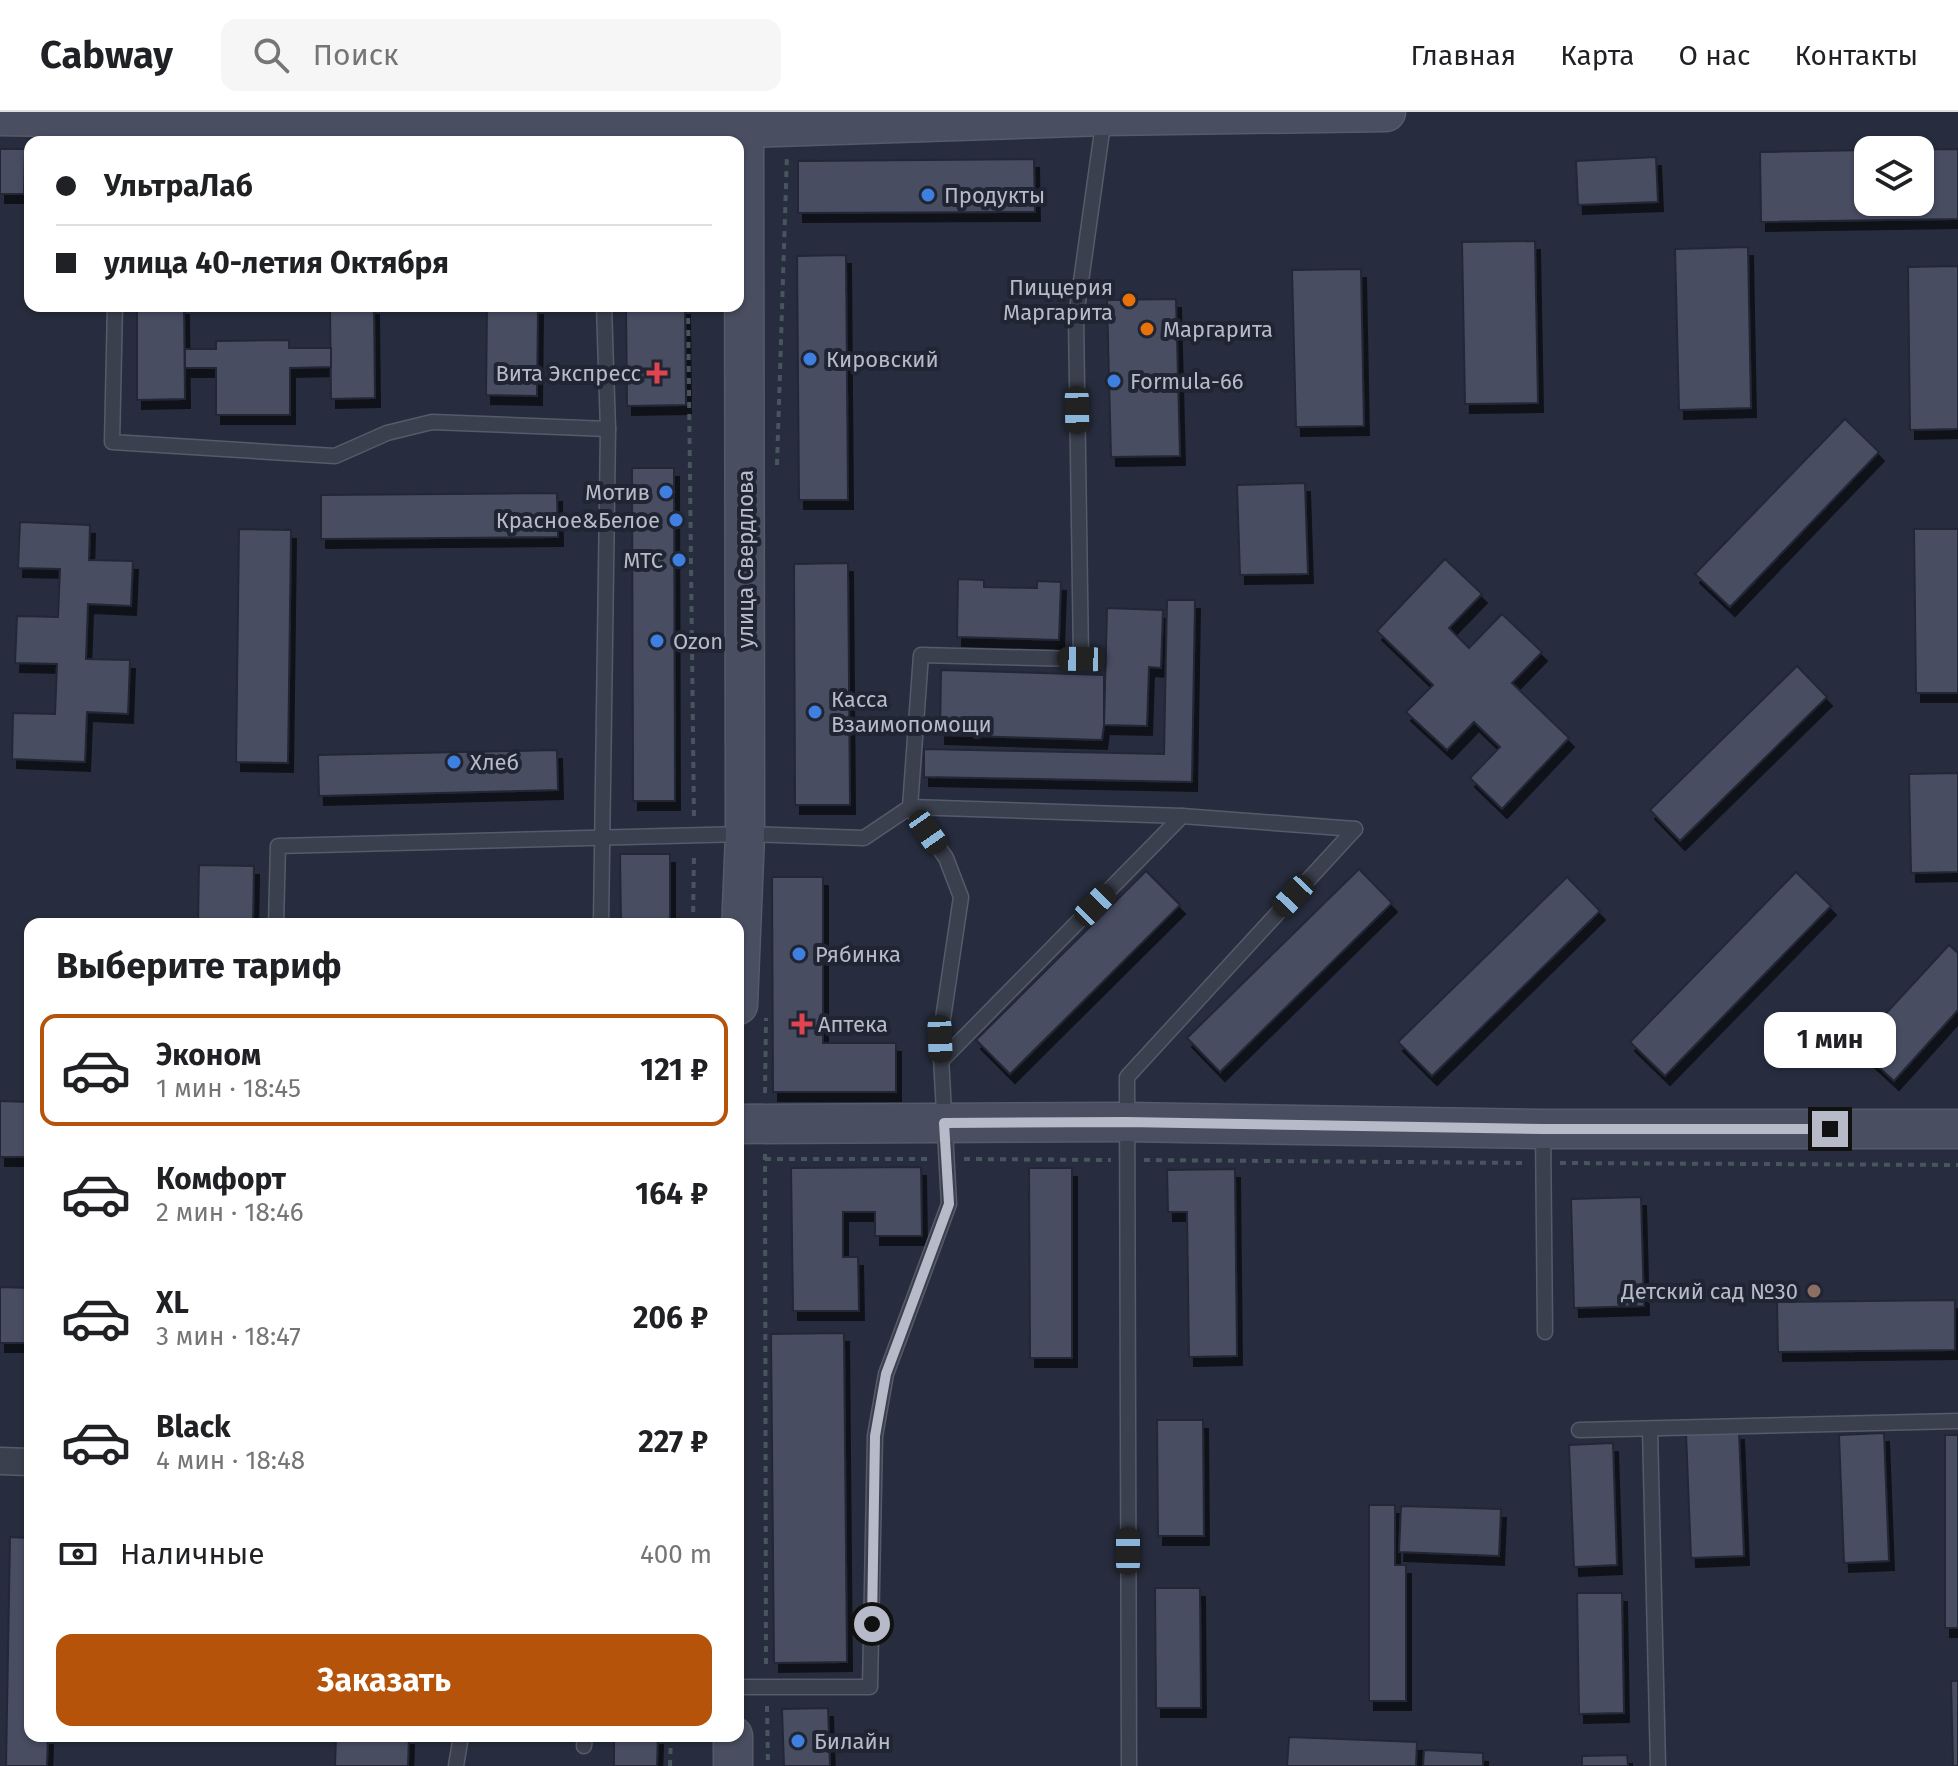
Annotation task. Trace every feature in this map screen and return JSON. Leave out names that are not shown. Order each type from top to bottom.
[{"type":"street","points":[[0,116],[119,124],[600,134],[744,120],[1386,112]]},
{"type":"street","name":"улица Свердлова","points":[[742,918],[745,834],[744,120]]},
{"type":"street","points":[[744,1124],[945,1141],[1126,1122],[1543,1146],[1958,1129]]},
{"type":"street","points":[[0,1461],[24,1462]]},
{"type":"street","points":[[733,1742],[733,1766]]},
{"type":"lane","points":[[744,1687],[870,1687],[875,1436],[886,1374],[949,1204],[940,1039],[961,897],[946,858],[910,807],[921,655],[1081,659],[1076,317],[1104,116]]},
{"type":"lane","points":[[115,312],[112,442],[335,456],[387,433],[432,422],[608,429]]},
{"type":"lane","points":[[601,918],[608,429],[604,312]]},
{"type":"lane","points":[[276,918],[278,846],[745,834],[864,838],[910,807],[1182,816],[1355,829],[1127,1077],[1129,1766]]},
{"type":"lane","points":[[941,1061],[1182,816]]},
{"type":"lane","points":[[1543,1146],[1545,1332]]},
{"type":"lane","points":[[1579,1430],[1958,1421]]},
{"type":"lane","points":[[1650,1429],[1658,1766]]},
{"type":"lane","points":[[456,1766],[460,1742]]},
{"type":"path","points":[[688,312],[693,918]]},
{"type":"path","points":[[765,1159],[945,1141],[1119,1160]]},
{"type":"path","points":[[1135,1160],[1543,1146],[1958,1165]]},
{"type":"path","points":[[670,1766],[671,1742]]},
{"type":"building","points":[[0,149],[24,149],[24,194],[0,194]]},
{"type":"building","points":[[1934,149],[1958,149],[1958,219],[1761,222],[1760,152],[1854,150],[1854,216],[1934,216]]},
{"type":"building","points":[[1656,157],[1658,202],[1578,205],[1576,161]]},
{"type":"building","points":[[1034,159],[1035,212],[798,213],[798,161]]},
{"type":"building","points":[[1535,241],[1538,403],[1465,404],[1462,242]]},
{"type":"building","points":[[1748,247],[1751,408],[1679,410],[1675,249]]},
{"type":"building","points":[[846,255],[848,500],[799,500],[797,256]]},
{"type":"building","points":[[1958,266],[1958,429],[1910,430],[1908,267]]},
{"type":"building","points":[[1361,269],[1364,426],[1296,427],[1292,270]]},
{"type":"building","points":[[1176,299],[1180,456],[1111,457],[1107,300]]},
{"type":"building","points":[[137,312],[184,312],[185,399],[137,400]]},
{"type":"building","points":[[330,312],[374,312],[375,398],[331,399]]},
{"type":"building","points":[[487,312],[538,312],[537,396],[486,395]]},
{"type":"building","points":[[626,312],[685,312],[686,405],[627,406]]},
{"type":"building","points":[[289,340],[289,348],[331,348],[331,367],[290,368],[290,415],[216,415],[216,368],[185,368],[185,349],[216,349],[216,341]]},
{"type":"building","points":[[1845,419],[1879,452],[1730,607],[1695,574]]},
{"type":"building","points":[[632,468],[674,468],[675,801],[633,801]]},
{"type":"building","points":[[1305,483],[1308,574],[1240,575],[1237,485]]},
{"type":"building","points":[[557,493],[558,537],[321,539],[321,495]]},
{"type":"building","points":[[20,522],[90,525],[89,560],[133,561],[131,606],[88,604],[86,659],[130,660],[128,714],[87,712],[85,762],[12,759],[13,713],[55,714],[57,664],[15,663],[17,616],[58,617],[60,569],[18,568]]},
{"type":"building","points":[[239,529],[291,530],[288,763],[236,762]]},
{"type":"building","points":[[1914,529],[1958,529],[1958,693],[1916,693]]},
{"type":"building","points":[[1445,559],[1482,594],[1449,628],[1469,648],[1502,614],[1542,652],[1512,683],[1569,738],[1502,809],[1470,778],[1500,747],[1474,722],[1447,750],[1406,712],[1433,685],[1377,631]]},
{"type":"building","points":[[848,563],[850,805],[795,805],[794,564]]},
{"type":"building","points":[[958,579],[984,580],[984,587],[1037,588],[1037,581],[1061,582],[1059,640],[957,637]]},
{"type":"building","points":[[1167,600],[1195,600],[1192,782],[924,777],[924,749],[1164,754]]},
{"type":"building","points":[[1107,608],[1163,610],[1161,668],[1149,667],[1147,726],[1104,725]]},
{"type":"building","points":[[1797,666],[1827,697],[1680,841],[1650,810]]},
{"type":"building","points":[[941,670],[1104,675],[1102,740],[940,735]]},
{"type":"building","points":[[557,750],[558,790],[319,796],[318,755]]},
{"type":"building","points":[[1958,773],[1958,872],[1911,873],[1909,774]]},
{"type":"building","points":[[620,854],[670,854],[670,918],[621,918]]},
{"type":"building","points":[[199,865],[254,866],[253,918],[198,918]]},
{"type":"building","points":[[1359,869],[1392,903],[1220,1072],[1187,1038]]},
{"type":"building","points":[[1146,871],[1180,905],[1010,1074],[976,1040]]},
{"type":"building","points":[[1796,872],[1831,906],[1665,1076],[1630,1042]]},
{"type":"building","points":[[772,877],[823,877],[823,1043],[896,1043],[896,1092],[773,1092]]},
{"type":"building","points":[[1567,877],[1600,911],[1432,1076],[1398,1042]]},
{"type":"building","points":[[1949,945],[1958,953],[1958,1010],[1894,1081],[1856,1046]]},
{"type":"building","points":[[0,1101],[24,1102],[24,1157],[0,1157]]},
{"type":"building","points":[[921,1167],[922,1236],[875,1236],[875,1212],[843,1212],[843,1257],[858,1257],[859,1311],[793,1311],[791,1168]]},
{"type":"building","points":[[1029,1168],[1072,1168],[1072,1358],[1030,1358]]},
{"type":"building","points":[[1235,1169],[1237,1356],[1189,1357],[1187,1212],[1168,1212],[1167,1170]]},
{"type":"building","points":[[1641,1197],[1644,1306],[1574,1308],[1571,1199]]},
{"type":"building","points":[[0,1287],[24,1288],[24,1343],[0,1343]]},
{"type":"building","points":[[1955,1300],[1955,1350],[1778,1352],[1777,1302]]},
{"type":"building","points":[[844,1333],[847,1662],[774,1663],[771,1334]]},
{"type":"building","points":[[1157,1420],[1203,1420],[1204,1536],[1158,1536]]},
{"type":"building","points":[[1739,1431],[1744,1556],[1691,1558],[1686,1433]]},
{"type":"building","points":[[1884,1433],[1889,1561],[1844,1563],[1839,1435]]},
{"type":"building","points":[[1945,1435],[1958,1435],[1958,1628],[1945,1628]]},
{"type":"building","points":[[1613,1443],[1617,1565],[1574,1567],[1569,1445]]},
{"type":"building","points":[[1369,1505],[1395,1505],[1395,1565],[1406,1565],[1406,1701],[1369,1701]]},
{"type":"building","points":[[1401,1506],[1501,1509],[1499,1556],[1399,1552]]},
{"type":"building","points":[[10,1537],[24,1538],[24,1742],[48,1742],[47,1766],[6,1766]]},
{"type":"building","points":[[1155,1588],[1200,1588],[1201,1708],[1156,1708]]},
{"type":"building","points":[[1577,1593],[1622,1593],[1624,1713],[1579,1714]]},
{"type":"building","points":[[1951,1681],[1958,1681],[1958,1766],[1953,1766]]},
{"type":"building","points":[[828,1708],[830,1766],[784,1766],[782,1709]]},
{"type":"building","points":[[1289,1737],[1417,1742],[1416,1766],[1287,1766]]},
{"type":"building","points":[[336,1742],[409,1742],[408,1766],[335,1766]]},
{"type":"building","points":[[614,1742],[658,1742],[657,1766],[614,1766]]},
{"type":"building","points":[[1424,1750],[1483,1753],[1483,1766],[1423,1766]]},
{"type":"building","points":[[1627,1755],[1628,1766],[1582,1766],[1582,1756]]},
{"type":"place","name":"Продукты","points":[[928,195]]},
{"type":"place","name":"Пиццерия Маргарита","points":[[1129,300]]},
{"type":"place","name":"Маргарита","points":[[1147,329]]},
{"type":"place","name":"Кировский","points":[[810,359]]},
{"type":"place","name":"Вита Экспресс","points":[[657,373]]},
{"type":"place","name":"Formula-66","points":[[1114,381]]},
{"type":"place","name":"Мотив","points":[[666,492]]},
{"type":"place","name":"Красное&Белое","points":[[676,520]]},
{"type":"place","name":"МТС","points":[[679,560]]},
{"type":"place","name":"Ozon","points":[[657,641]]},
{"type":"place","name":"Касса Взаимопомощи","points":[[815,712]]},
{"type":"place","name":"Хлеб","points":[[454,762]]},
{"type":"place","name":"Рябинка","points":[[799,954]]},
{"type":"place","name":"Аптека","points":[[802,1024]]},
{"type":"place","name":"Детский сад №30","points":[[1814,1291]]},
{"type":"place","name":"Билайн","points":[[798,1741]]},
{"type":"route","points":[[872,1624],[875,1436],[886,1374],[949,1204],[944,1123],[1830,1129]]}]
